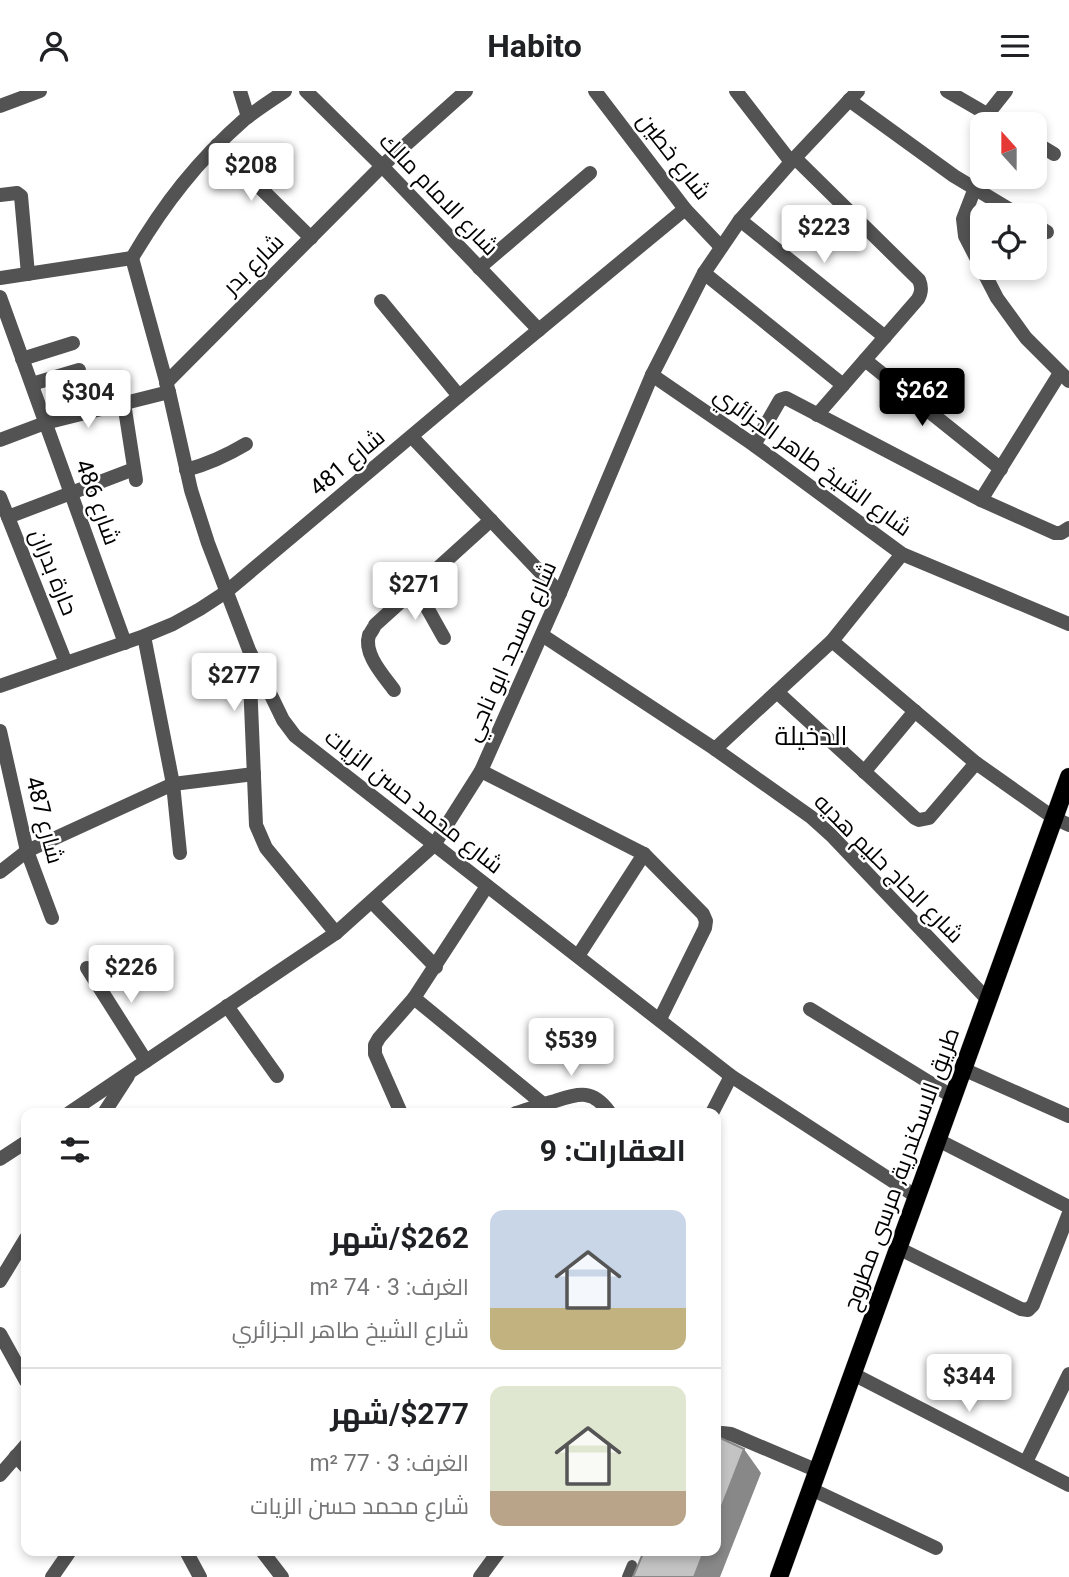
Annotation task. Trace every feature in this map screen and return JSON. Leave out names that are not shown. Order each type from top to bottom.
[{"type":"main road","name":"طريق الاسكندرية, مرسى مطروح","points":[[779,1577],[988,1000],[1062,821],[1069,777]]},
{"type":"street","points":[[0,106],[40,91]]},
{"type":"street","points":[[240,91],[248,117]]},
{"type":"street","points":[[0,278],[132,258],[156,218],[185,179],[248,117],[285,91]]},
{"type":"street","name":"شارع الامام مالك","points":[[306,91],[539,330]]},
{"type":"street","name":"شارع بدر","points":[[167,388],[382,166],[466,91]]},
{"type":"street","name":"شارع خطين","points":[[595,91],[685,209],[721,247]]},
{"type":"street","points":[[736,91],[793,160],[919,280],[921,286],[918,299],[817,415]]},
{"type":"street","points":[[947,91],[983,112]]},
{"type":"street","points":[[990,112],[1006,91]]},
{"type":"street","points":[[854,96],[954,176],[970,185]]},
{"type":"street","name":"شارع مسجد ابو ناجي","points":[[76,1108],[336,933],[434,845],[481,771],[561,593],[652,375],[704,273],[740,220],[854,96]]},
{"type":"street","points":[[217,145],[311,238]]},
{"type":"street","points":[[1047,150],[1054,154]]},
{"type":"street","points":[[479,268],[590,173]]},
{"type":"street","points":[[975,189],[964,219],[965,236],[997,298],[1026,338],[1065,377],[981,500]]},
{"type":"street","points":[[977,189],[999,203]]},
{"type":"street","points":[[0,195],[17,193],[21,197],[28,274]]},
{"type":"street","name":"شارع 481","points":[[0,686],[173,624],[226,592],[685,209]]},
{"type":"street","points":[[740,220],[885,337]]},
{"type":"street","name":"شارع محمد حسن الزيات","points":[[132,258],[191,490],[208,543],[249,650],[283,720],[295,736],[731,1076],[917,1197]]},
{"type":"street","points":[[704,273],[844,385]]},
{"type":"street","name":"شارع 486","points":[[0,297],[125,643]]},
{"type":"street","points":[[381,302],[459,396]]},
{"type":"street","points":[[22,359],[73,343]]},
{"type":"street","points":[[865,360],[1001,469]]},
{"type":"street","points":[[32,384],[79,370]]},
{"type":"street","name":"شارع الشيخ طاهر الجزائري","points":[[652,375],[754,445],[902,554],[1069,624]]},
{"type":"street","points":[[0,440],[45,423],[124,403],[167,388]]},
{"type":"street","points":[[754,445],[779,401],[783,398],[790,399],[981,500],[1055,533],[1069,528]]},
{"type":"street","points":[[0,539],[10,522],[71,493],[135,475],[124,403]]},
{"type":"street","points":[[412,437],[561,593]]},
{"type":"street","points":[[186,470],[217,460],[246,444]]},
{"type":"street","name":"حارة بدران","points":[[0,497],[66,663]]},
{"type":"street","points":[[394,690],[372,657],[368,646],[369,635],[375,625],[491,520]]},
{"type":"street","points":[[715,749],[832,641],[902,554]]},
{"type":"street","points":[[416,588],[444,638]]},
{"type":"street","name":"شارع الحاج حليم هديه","points":[[542,635],[715,749],[789,801],[831,835],[988,1000]]},
{"type":"street","points":[[144,636],[173,784],[180,853]]},
{"type":"street","points":[[832,641],[976,763],[1062,821]]},
{"type":"street","points":[[249,650],[256,825],[266,848],[336,933]]},
{"type":"street","points":[[777,692],[915,818],[929,818],[976,763]]},
{"type":"street","points":[[864,772],[915,711]]},
{"type":"street","name":"شارع 487","points":[[0,731],[27,851],[52,918]]},
{"type":"street","points":[[481,771],[644,854],[699,908],[706,921],[705,928],[660,1019]]},
{"type":"street","points":[[0,872],[27,851],[173,784],[254,774]]},
{"type":"street","points":[[578,956],[644,854]]},
{"type":"street","points":[[399,1108],[375,1053],[375,1045],[436,967],[487,886]]},
{"type":"street","points":[[372,902],[436,967]]},
{"type":"street","points":[[87,968],[146,1061]]},
{"type":"street","points":[[414,998],[543,1104]]},
{"type":"street","points":[[227,1006],[277,1076]]},
{"type":"street","points":[[810,1009],[953,1097]]},
{"type":"street","points":[[963,1069],[1069,1117]]},
{"type":"street","points":[[107,1108],[130,1072]]},
{"type":"street","points":[[715,1108],[731,1076]]},
{"type":"street","points":[[531,1108],[579,1094],[592,1096],[606,1108]]},
{"type":"street","points":[[938,1140],[1069,1207]]},
{"type":"street","points":[[0,1159],[21,1145]]},
{"type":"street","points":[[898,1248],[1021,1309],[1028,1310],[1033,1305],[1069,1213]]},
{"type":"street","points":[[0,1281],[21,1246]]},
{"type":"street","points":[[0,1334],[21,1372]]},
{"type":"street","points":[[853,1374],[1069,1485]]},
{"type":"street","points":[[1026,1462],[1069,1374]]},
{"type":"street","points":[[721,1432],[731,1434],[818,1471]]},
{"type":"street","points":[[0,1475],[21,1461]]},
{"type":"street","points":[[811,1489],[936,1548]]},
{"type":"street","points":[[52,1577],[67,1556]]},
{"type":"street","points":[[189,1556],[200,1577]]},
{"type":"street","points":[[265,1556],[279,1576]]},
{"type":"street","points":[[480,1577],[495,1556]]},
{"type":"lane","points":[[626,1577],[632,1565]]},
{"type":"building","points":[[721,1438],[744,1449],[721,1508]]},
{"type":"building","points":[[642,1556],[702,1556],[694,1577],[633,1577]]},
{"type":"district","name":"الدخيلة","points":[[811,736]]}]
